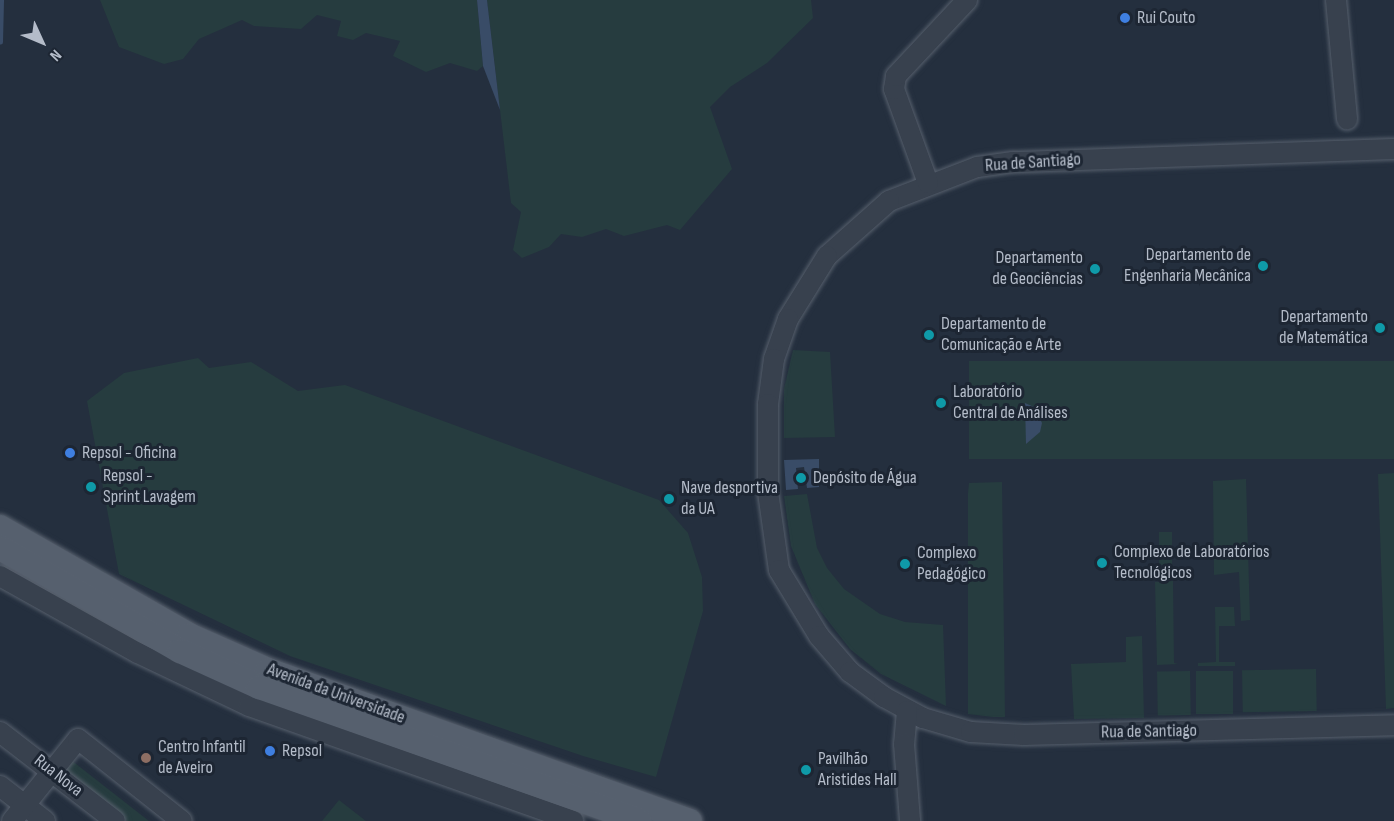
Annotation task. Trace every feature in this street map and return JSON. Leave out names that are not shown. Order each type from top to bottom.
[{"type":"main road","name":"Avenida da Universidade","points":[[0,527],[189,635],[268,670],[690,821]]},
{"type":"main road","name":"Avenida da Universidade","points":[[0,548],[180,651],[259,687],[640,821]]},
{"type":"street","points":[[928,183],[894,89],[896,76],[967,0]]},
{"type":"street","points":[[1336,0],[1347,119]]},
{"type":"street","name":"Rua de Santiago","points":[[1394,149],[1013,162],[977,167],[928,183],[889,201],[853,230],[817,271],[788,319],[778,345],[768,404],[768,492],[779,570],[819,636],[849,672],[908,711],[971,732],[997,735],[1394,725]]},
{"type":"street","points":[[0,576],[138,653],[249,706],[529,814],[573,821]]},
{"type":"street","points":[[908,711],[904,744],[910,821]]},
{"type":"street","name":"Rua Nova","points":[[0,732],[115,821]]},
{"type":"street","points":[[12,821],[78,739],[182,821]]},
{"type":"street","points":[[0,786],[45,821]]},
{"type":"green space","points":[[100,0],[477,0],[483,66],[477,71],[450,63],[426,72],[393,56],[400,41],[366,33],[353,40],[337,36],[341,21],[317,15],[301,29],[254,26],[242,20],[199,39],[183,59],[164,64],[119,47]]},
{"type":"green space","points":[[487,0],[811,0],[813,18],[767,63],[730,87],[710,107],[732,169],[680,230],[667,225],[624,236],[606,229],[582,237],[561,234],[549,247],[522,258],[513,250],[521,212],[511,203]]},
{"type":"green space","points":[[793,350],[830,352],[835,437],[784,438],[784,389]]},
{"type":"green space","points":[[198,358],[209,368],[251,362],[298,391],[345,385],[659,500],[688,533],[702,577],[703,611],[656,777],[583,756],[290,656],[119,574],[87,401],[124,373]]},
{"type":"green space","points":[[969,361],[1394,361],[1394,459],[969,459]]},
{"type":"green space","points":[[1394,473],[1394,708],[1386,709],[1378,474]]},
{"type":"green space","points":[[1246,479],[1250,620],[1241,621],[1239,572],[1214,575],[1213,481]]},
{"type":"green space","points":[[1002,482],[1005,717],[993,717],[968,714],[968,493],[969,483]]},
{"type":"green space","points":[[807,494],[817,548],[827,568],[844,589],[880,614],[905,622],[943,625],[946,706],[881,674],[850,649],[815,604],[791,546],[784,496]]},
{"type":"green space","points":[[1159,532],[1172,532],[1172,565],[1159,565]]},
{"type":"green space","points":[[1173,581],[1174,663],[1178,664],[1157,665],[1155,582]]},
{"type":"green space","points":[[1215,607],[1234,607],[1235,626],[1219,626],[1219,662],[1235,662],[1235,666],[1198,666],[1198,663],[1216,662]]},
{"type":"green space","points":[[1142,636],[1144,718],[1074,719],[1071,664],[1126,662],[1126,637]]},
{"type":"green space","points":[[1316,669],[1317,711],[1243,712],[1242,670]]},
{"type":"green space","points":[[1190,671],[1191,715],[1158,716],[1157,672]]},
{"type":"green space","points":[[1196,671],[1233,671],[1233,714],[1196,714]]},
{"type":"green space","points":[[71,760],[149,821],[127,821],[63,770]]},
{"type":"green space","points":[[339,800],[366,821],[322,821]]},
{"type":"water","points":[[477,0],[487,0],[500,110],[483,66]]},
{"type":"water","points":[[1025,403],[1034,407],[1042,423],[1040,432],[1026,444]]},
{"type":"water","points":[[819,459],[819,487],[807,488],[804,467],[796,468],[798,489],[786,490],[784,460]]},
{"type":"waterway","points":[[0,42],[1,0]]},
{"type":"place","name":"Rui Couto","points":[[1125,18]]},
{"type":"place","name":"Departamento de Engenharia Mecânica","points":[[1263,266]]},
{"type":"place","name":"Departamento de Geociências","points":[[1095,269]]},
{"type":"place","name":"Departamento de Matemática","points":[[1380,328]]},
{"type":"place","name":"Departamento de Comunicação e Arte","points":[[929,335]]},
{"type":"place","name":"Laboratório Central de Análises","points":[[941,403]]},
{"type":"place","name":"Repsol - Oficina","points":[[70,453]]},
{"type":"place","name":"Depósito de Água","points":[[801,478]]},
{"type":"place","name":"Repsol - Sprint Lavagem","points":[[91,487]]},
{"type":"place","name":"Nave desportiva da UA","points":[[669,499]]},
{"type":"place","name":"Complexo de Laboratórios Tecnológicos","points":[[1102,563]]},
{"type":"place","name":"Complexo Pedagógico","points":[[905,564]]},
{"type":"place","name":"Repsol","points":[[270,751]]},
{"type":"place","name":"Centro Infantil de Aveiro","points":[[146,758]]},
{"type":"place","name":"Pavilhão Aristides Hall","points":[[806,770]]}]
